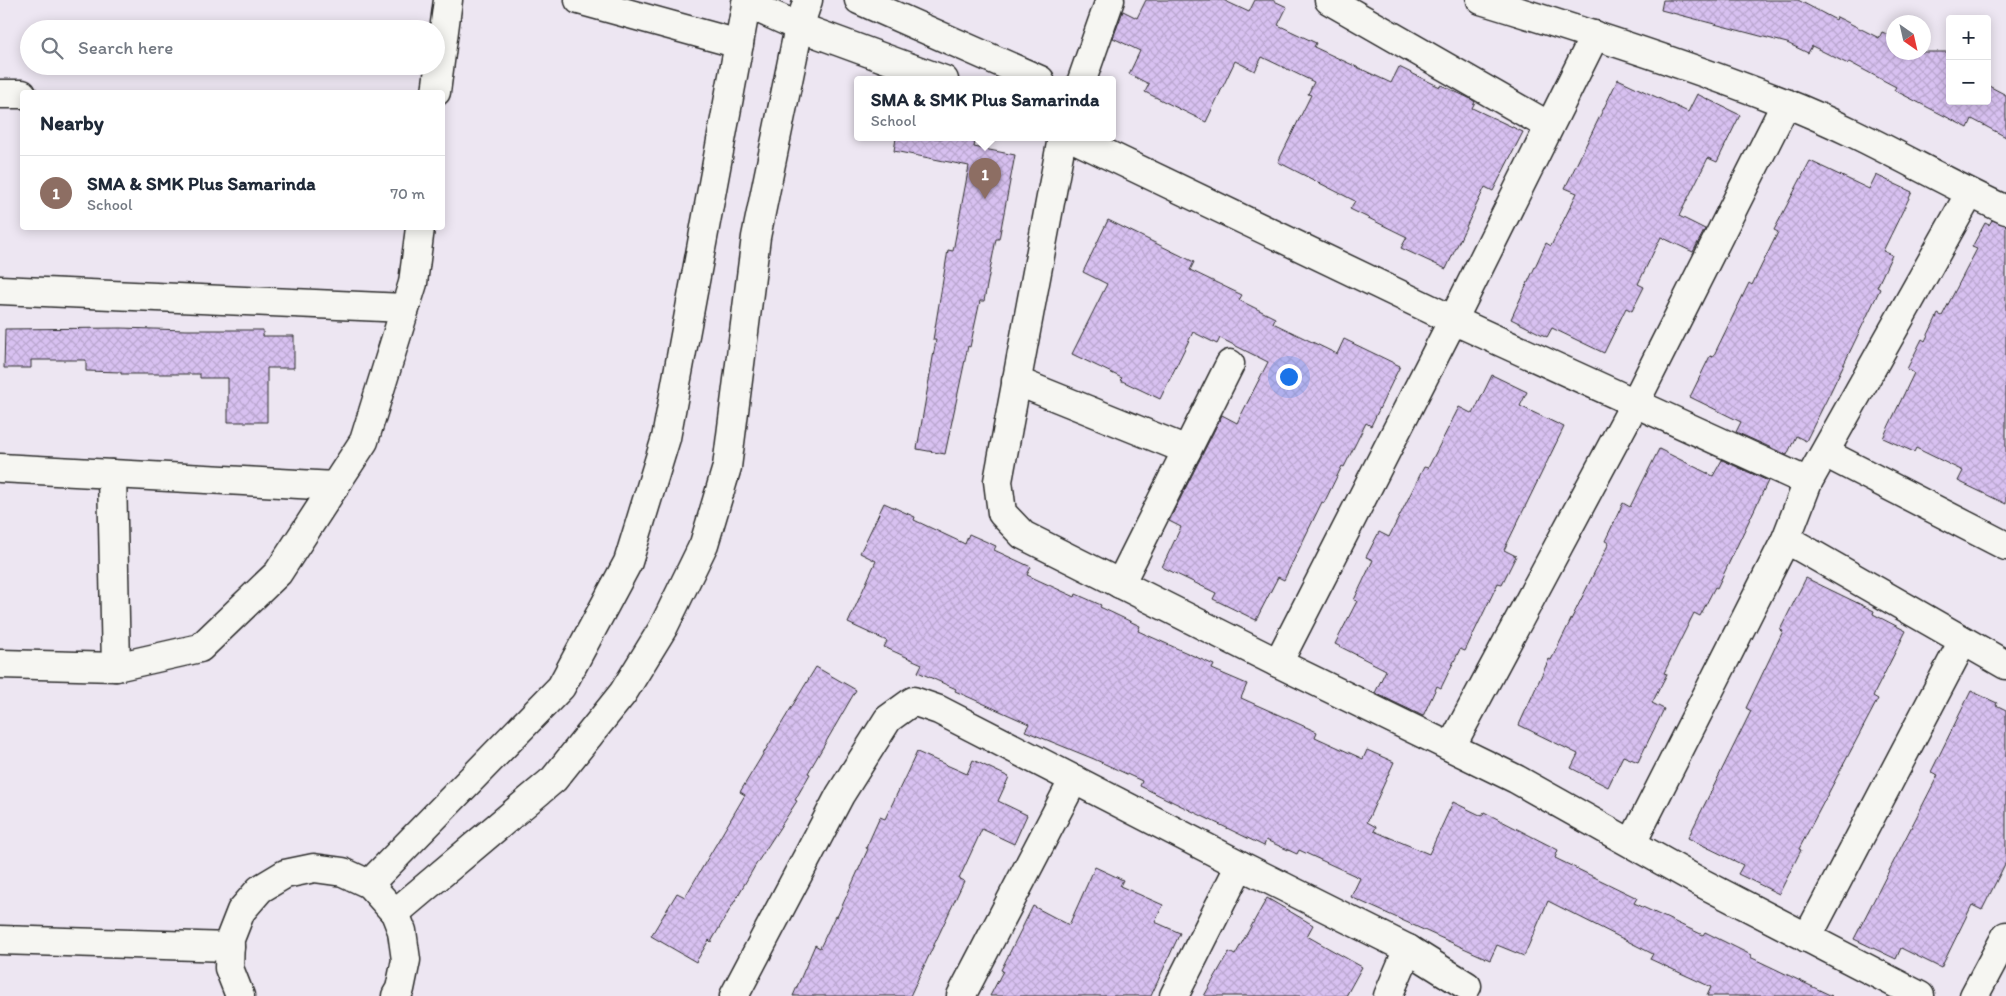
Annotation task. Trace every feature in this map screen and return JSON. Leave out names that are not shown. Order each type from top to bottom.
[{"type":"street","points":[[445,23],[448,0]]},
{"type":"street","points":[[579,0],[739,44]]},
{"type":"street","points":[[395,913],[554,778],[623,693],[663,628],[704,544],[727,467],[756,237],[799,27],[808,0]]},
{"type":"street","points":[[859,0],[1031,76]]},
{"type":"street","points":[[1083,76],[1110,0]]},
{"type":"street","points":[[1329,0],[1549,126]]},
{"type":"street","points":[[1481,0],[1594,35],[1786,103],[1878,144],[2006,210]]},
{"type":"street","points":[[369,884],[561,687],[628,562],[666,438],[746,2],[799,27],[933,76]]},
{"type":"street","points":[[1278,663],[1453,320],[1594,35]]},
{"type":"street","points":[[436,90],[438,75]]},
{"type":"street","points":[[0,94],[20,94]]},
{"type":"street","points":[[1451,747],[1635,403],[1786,103]]},
{"type":"street","points":[[1061,141],[998,481],[1002,512],[1023,535],[1278,663],[1516,779],[1700,882],[1920,996]]},
{"type":"street","points":[[1079,141],[1453,320],[1808,482]]},
{"type":"street","points":[[1632,844],[1786,539],[1808,482],[1970,193]]},
{"type":"street","points":[[0,664],[116,667],[200,648],[278,573],[364,441],[413,282],[420,230]]},
{"type":"street","points":[[0,290],[406,308]]},
{"type":"street","points":[[1120,584],[1230,364]]},
{"type":"street","points":[[1016,381],[1187,450]]},
{"type":"street","points":[[1825,453],[2006,546]]},
{"type":"street","points":[[0,468],[335,486]]},
{"type":"street","points":[[112,474],[116,667]]},
{"type":"street","points":[[1786,539],[2006,666]]},
{"type":"street","points":[[1807,938],[1963,641]]},
{"type":"street","points":[[734,996],[840,795],[888,719],[913,701],[939,710],[1408,949],[1467,986]]},
{"type":"street","points":[[961,996],[1074,779]]},
{"type":"street","points":[[1174,996],[1240,864]]},
{"type":"street","points":[[240,996],[229,968],[230,938],[241,911],[260,889],[285,874],[314,868],[343,872],[369,884],[395,913],[402,931],[406,960],[400,989],[396,996]]},
{"type":"street","points":[[1974,996],[2006,936]]},
{"type":"street","points":[[0,940],[230,947]]},
{"type":"street","points":[[1388,996],[1408,949]]},
{"type":"building","points":[[1146,0],[1223,0],[1249,12],[1255,0],[1272,0],[1287,7],[1278,25],[1316,43],[1314,47],[1391,83],[1399,67],[1440,87],[1441,85],[1471,99],[1475,102],[1472,108],[1523,132],[1493,191],[1485,187],[1446,269],[1401,248],[1407,237],[1350,209],[1355,201],[1278,162],[1311,95],[1308,94],[1314,82],[1262,57],[1255,71],[1235,61],[1206,122],[1145,92],[1149,84],[1129,74],[1140,51],[1113,38],[1123,11],[1137,18]]},
{"type":"building","points":[[1663,0],[1798,0],[1836,20],[1837,17],[1879,38],[1882,32],[1886,34],[1886,60],[1931,60],[1931,52],[1946,52],[1946,105],[1991,105],[1991,87],[2006,95],[2006,137],[1972,119],[1968,128],[1894,90],[1896,87],[1849,62],[1848,64],[1812,46],[1808,53],[1787,43],[1661,10]]},
{"type":"building","points":[[1618,79],[1688,112],[1697,94],[1740,115],[1717,162],[1708,158],[1679,216],[1705,229],[1693,252],[1661,237],[1638,284],[1644,287],[1632,311],[1626,308],[1604,353],[1552,328],[1547,337],[1511,319],[1546,243],[1551,246],[1577,193],[1565,188]]},
{"type":"building","points":[[896,141],[975,141],[974,147],[1015,155],[999,239],[996,239],[984,301],[980,301],[970,347],[968,346],[945,454],[917,449],[936,340],[933,340],[948,250],[953,251],[969,166],[894,151]]},
{"type":"building","points":[[1810,161],[1869,189],[1876,175],[1912,192],[1883,251],[1892,255],[1877,287],[1880,289],[1806,441],[1796,436],[1787,455],[1736,432],[1741,422],[1690,397],[1710,356],[1713,357],[1749,283],[1752,285],[1778,232],[1774,230]]},
{"type":"building","points":[[1108,220],[1194,262],[1190,270],[1242,295],[1239,300],[1275,318],[1273,323],[1337,354],[1344,339],[1400,366],[1371,426],[1366,423],[1324,503],[1322,502],[1284,580],[1278,577],[1256,620],[1213,599],[1216,593],[1162,567],[1181,527],[1169,521],[1222,415],[1237,423],[1268,362],[1220,338],[1217,344],[1193,332],[1160,399],[1072,354],[1107,284],[1083,272]]},
{"type":"building","points":[[1992,220],[2006,225],[2006,504],[1958,481],[1963,471],[1916,448],[1914,452],[1883,438],[1914,373],[1907,369],[1922,339],[1925,341],[1938,314],[1942,316],[1977,249],[1972,247],[1985,223],[1989,225]]},
{"type":"building","points":[[5,329],[263,330],[263,336],[294,336],[294,368],[267,368],[267,422],[228,422],[228,378],[200,378],[200,374],[121,374],[121,372],[86,371],[86,360],[31,360],[31,368],[4,368]]},
{"type":"building","points":[[1492,375],[1527,392],[1520,406],[1564,427],[1504,550],[1516,556],[1502,584],[1498,583],[1465,651],[1460,649],[1441,688],[1437,686],[1423,716],[1375,693],[1386,670],[1335,644],[1357,601],[1354,600],[1373,560],[1366,557],[1379,532],[1389,537],[1424,467],[1428,468],[1459,407],[1473,414]]},
{"type":"building","points":[[1659,449],[1713,476],[1722,460],[1768,481],[1717,588],[1715,587],[1700,616],[1694,613],[1664,673],[1667,674],[1652,703],[1664,709],[1638,762],[1623,756],[1608,787],[1571,768],[1578,754],[1519,725],[1549,659],[1551,660],[1609,543],[1605,541],[1623,503],[1630,507]]},
{"type":"building","points":[[884,503],[915,517],[914,520],[965,544],[969,534],[996,546],[994,550],[1031,567],[1027,575],[1075,597],[1076,594],[1101,605],[1100,607],[1140,626],[1138,631],[1214,665],[1212,669],[1247,684],[1241,698],[1317,732],[1315,737],[1363,759],[1367,750],[1394,762],[1367,822],[1376,827],[1374,831],[1429,854],[1453,802],[1482,816],[1484,812],[1558,850],[1555,858],[1637,898],[1634,903],[1703,935],[1705,932],[1751,955],[1750,957],[1832,996],[1707,996],[1711,987],[1650,959],[1653,954],[1548,901],[1524,956],[1497,945],[1490,960],[1351,897],[1360,878],[1299,850],[1297,854],[1266,840],[1264,846],[1140,786],[1142,781],[1025,731],[1029,724],[955,691],[956,689],[918,672],[922,664],[884,647],[887,641],[848,623],[876,561],[860,553]]},
{"type":"building","points":[[1806,578],[1874,611],[1873,614],[1906,631],[1873,696],[1878,699],[1799,849],[1801,850],[1779,894],[1738,874],[1743,865],[1688,838],[1751,711],[1746,708],[1783,631],[1780,630]]},
{"type":"building","points":[[816,667],[856,690],[808,773],[810,774],[795,800],[797,801],[755,866],[711,942],[709,940],[696,962],[651,936],[677,893],[685,897],[745,795],[740,792]]},
{"type":"building","points":[[1971,691],[1997,703],[1996,705],[2006,710],[2006,862],[1982,910],[1972,905],[1941,968],[1901,948],[1896,959],[1854,939],[1938,775],[1931,772]]},
{"type":"building","points":[[917,752],[967,774],[973,760],[1009,777],[998,801],[1027,815],[1014,844],[982,829],[959,879],[964,881],[910,996],[793,996],[815,945],[820,948],[835,916],[837,917],[868,849],[866,848],[880,817],[885,819]]},
{"type":"building","points":[[1095,867],[1123,880],[1120,886],[1163,905],[1155,922],[1180,933],[1151,996],[990,996],[1033,906],[1069,925]]},
{"type":"building","points":[[1267,898],[1313,925],[1307,936],[1362,967],[1346,996],[1204,996],[1229,952],[1235,955]]},
{"type":"place","name":"SMA & SMK Plus Samarinda","points":[[985,199]]}]
